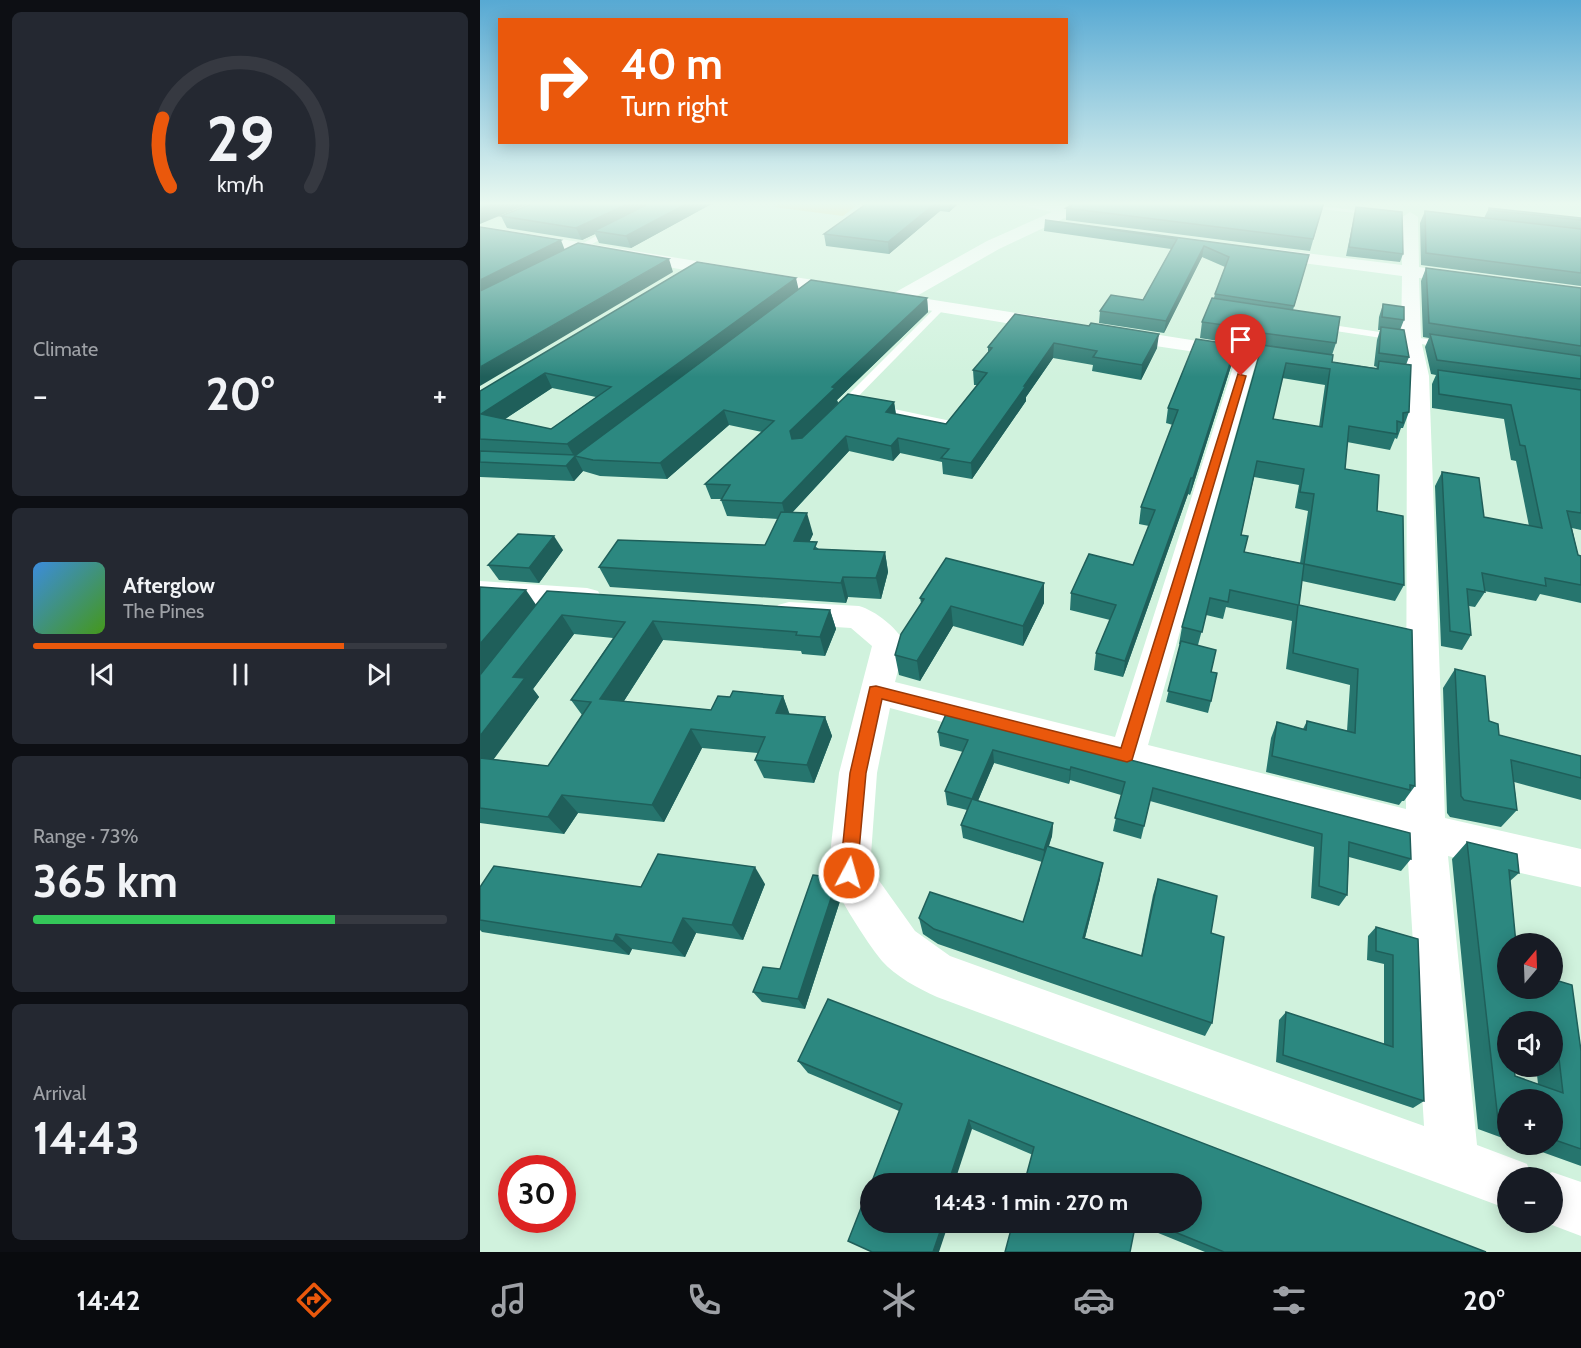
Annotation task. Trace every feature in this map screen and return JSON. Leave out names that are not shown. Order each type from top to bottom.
[{"type":"street","points":[[644,260],[697,268],[809,291],[941,307],[1011,323],[1073,328]]},
{"type":"street","points":[[896,300],[966,260]]},
{"type":"street","points":[[1325,260],[1444,276]]},
{"type":"street","points":[[1409,260],[1411,340],[1418,376],[1426,831],[1453,1163]]},
{"type":"street","points":[[677,280],[697,268]]},
{"type":"street","points":[[1096,331],[1254,355],[1127,756]]},
{"type":"street","points":[[480,591],[552,607],[628,602]]},
{"type":"street","points":[[755,610],[859,617],[889,643],[858,773],[849,873],[899,947],[938,974],[1497,1179]]},
{"type":"street","points":[[876,691],[1127,756],[1581,868]]},
{"type":"street","points":[[1563,1203],[1581,1209]]},
{"type":"lane","points":[[831,418],[941,307]]},
{"type":"lane","points":[[1308,324],[1457,347]]},
{"type":"lane","points":[[846,402],[951,424]]},
{"type":"building","points":[[480,260],[520,260],[480,280]]},
{"type":"building","points":[[542,260],[667,260],[480,367],[480,291]]},
{"type":"building","points":[[1165,260],[1197,260],[1166,321],[1100,311],[1111,295],[1143,300]]},
{"type":"building","points":[[1228,260],[1307,260],[1294,306],[1215,294]]},
{"type":"building","points":[[1484,260],[1581,260],[1581,273]]},
{"type":"building","points":[[697,262],[796,278],[567,444],[480,439],[480,391]],"holes":[[[545,373],[611,387],[551,429],[481,414]]]},
{"type":"building","points":[[1426,268],[1581,288],[1581,346],[1429,323]]},
{"type":"building","points":[[811,280],[927,298],[832,387],[835,388],[790,431],[792,439],[802,438],[848,394],[894,402],[886,412],[946,424],[987,373],[973,370],[992,348],[988,347],[1015,314],[1159,334],[1142,365],[1093,357],[1097,351],[1054,343],[971,463],[941,458],[949,449],[898,438],[891,446],[846,436],[782,503],[721,500],[730,485],[705,484],[774,421],[724,410],[660,463],[593,460],[575,456],[566,466],[480,462],[480,451],[576,455]]},
{"type":"building","points":[[1212,298],[1340,317],[1336,343],[1202,322]]},
{"type":"building","points":[[1383,304],[1404,307],[1404,320],[1382,317]]},
{"type":"building","points":[[1381,327],[1404,330],[1409,357],[1379,353]]},
{"type":"building","points":[[1430,334],[1581,356],[1581,379],[1437,360]]},
{"type":"building","points":[[1196,339],[1236,345],[1193,478],[1191,478],[1125,661],[1096,653],[1116,605],[1071,593],[1089,554],[1133,565],[1155,510],[1141,507],[1178,410],[1168,408]]},
{"type":"building","points":[[1262,345],[1333,355],[1332,362],[1378,369],[1379,361],[1411,365],[1409,412],[1403,413],[1403,423],[1397,421],[1397,434],[1349,426],[1345,469],[1379,475],[1377,511],[1403,516],[1404,585],[1304,564],[1299,605],[1412,630],[1415,786],[1410,785],[1410,790],[1272,756],[1277,722],[1306,730],[1307,721],[1355,733],[1358,669],[1293,653],[1298,605],[1230,590],[1228,602],[1210,598],[1202,632],[1182,627]],"holes":[[[1286,363],[1330,369],[1322,427],[1273,419]],[[1257,461],[1304,469],[1300,492],[1314,494],[1304,564],[1244,552],[1248,536],[1241,535]]]},
{"type":"building","points":[[1438,370],[1581,390],[1581,513],[1567,511],[1578,555],[1581,556],[1581,585],[1545,578],[1546,586],[1482,573],[1485,592],[1467,589],[1471,635],[1450,631],[1442,472],[1479,478],[1484,517],[1542,528],[1525,446],[1520,445],[1511,405],[1439,394]]},
{"type":"building","points":[[781,512],[807,513],[794,541],[817,542],[814,549],[885,552],[876,578],[843,577],[841,583],[599,567],[618,540],[765,545]]},
{"type":"building","points":[[518,534],[554,536],[529,568],[488,565]]},
{"type":"building","points":[[946,558],[1044,583],[1023,626],[951,606],[917,661],[895,655],[901,634],[924,599],[920,598]]},
{"type":"building","points":[[480,587],[526,590],[480,644]]},
{"type":"building","points":[[547,591],[830,610],[820,637],[796,635],[797,632],[653,621],[600,699],[711,710],[718,696],[730,697],[733,691],[783,696],[776,713],[825,717],[807,765],[755,760],[765,737],[691,729],[652,805],[562,795],[548,817],[480,808],[480,758],[548,766],[591,702],[571,700],[625,622],[562,615],[513,677],[525,678],[480,736],[480,675]]},
{"type":"building","points":[[1181,641],[1216,650],[1211,672],[1217,673],[1211,701],[1168,691]]},
{"type":"building","points":[[1455,669],[1485,676],[1489,721],[1498,724],[1499,735],[1581,756],[1581,778],[1511,760],[1517,810],[1464,800],[1461,796]]},
{"type":"building","points":[[947,712],[1410,833],[1411,859],[1349,842],[1347,895],[1319,886],[1322,834],[1153,788],[1144,826],[1115,818],[1125,782],[1071,767],[1070,770],[993,750],[972,799],[945,791],[968,740],[938,732]]},
{"type":"building","points":[[972,799],[1053,823],[1044,850],[961,825]]},
{"type":"building","points":[[1467,842],[1517,854],[1519,873],[1509,870],[1515,933],[1497,933],[1497,999],[1563,999],[1563,982],[1572,985],[1581,1051],[1581,1149],[1563,1143],[1561,1077],[1563,1077],[1563,1011],[1497,1011],[1497,1077],[1518,1077],[1552,1089],[1497,1089],[1497,1111]]},
{"type":"building","points":[[1047,846],[1103,863],[1083,938],[1142,956],[1158,879],[1217,896],[1211,933],[1224,937],[1212,1023],[934,929],[919,918],[930,892],[1023,922]]},
{"type":"building","points":[[658,854],[755,867],[732,925],[683,918],[672,943],[616,934],[613,941],[480,920],[480,887],[494,866],[641,887]]},
{"type":"building","points":[[813,875],[828,877],[834,889],[798,999],[753,992],[763,967],[780,969]]},
{"type":"building","points":[[1376,927],[1418,939],[1424,1101],[1283,1055],[1286,1012],[1393,1047],[1393,955],[1376,951]]},
{"type":"building","points":[[828,999],[1486,1252],[1224,1252],[1177,1233],[1202,1233],[1202,1173],[1027,1173],[1034,1147],[969,1120],[952,1173],[875,1173],[902,1104],[798,1061]]},
{"type":"building","points":[[860,1210],[860,1233],[940,1233],[933,1252],[872,1252],[848,1241]]},
{"type":"building","points":[[1010,1233],[1134,1233],[1130,1252],[1005,1252]]},
{"type":"route","points":[[849,873],[858,773],[876,691],[1127,756],[1241,376]]}]
